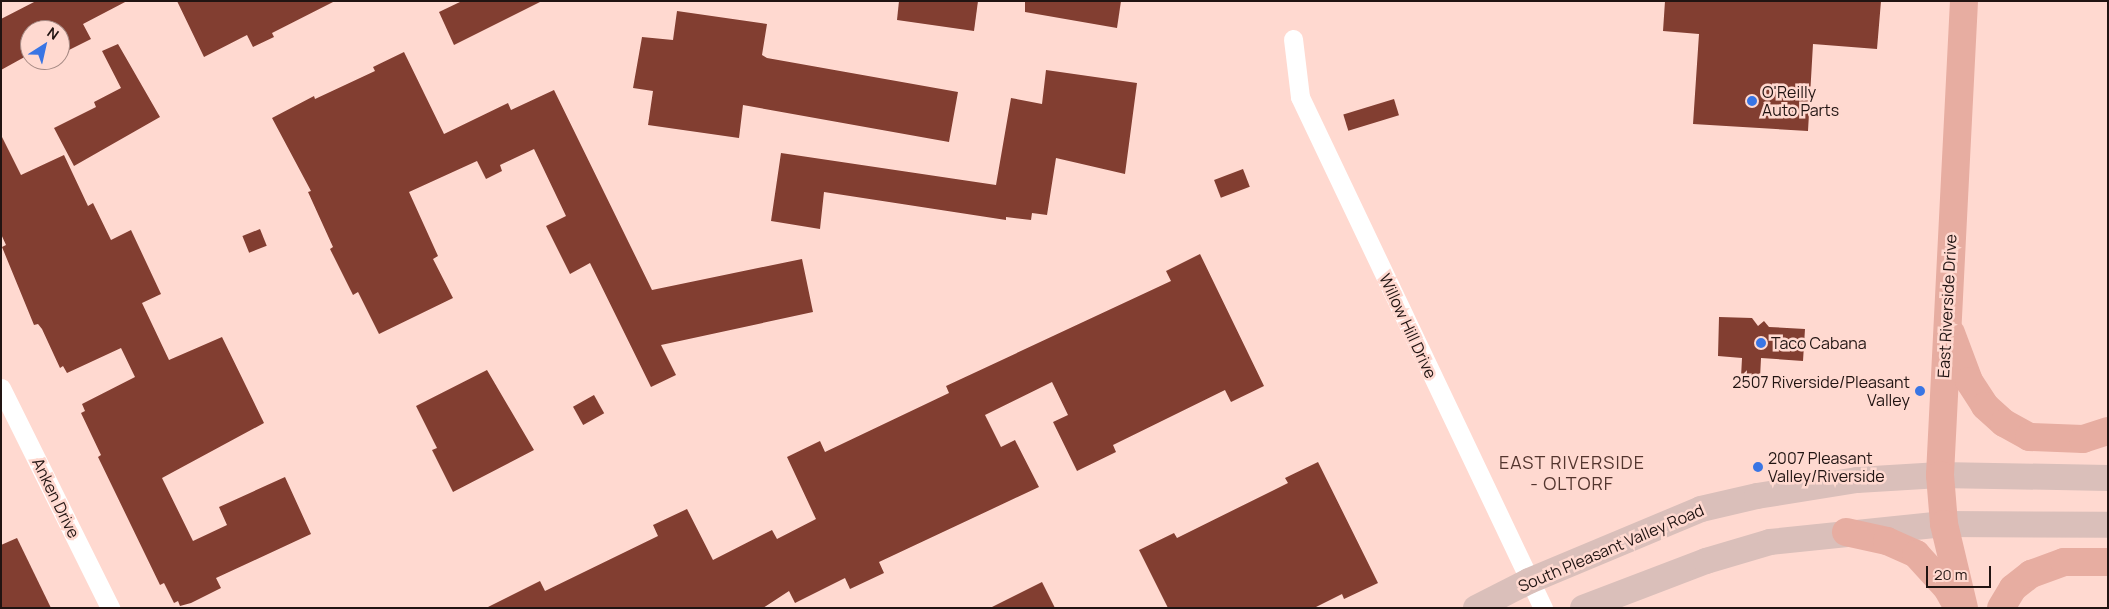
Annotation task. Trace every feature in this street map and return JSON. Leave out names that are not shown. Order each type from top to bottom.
[{"type":"main road","name":"East Riverside Drive","points":[[1964,1],[1946,320],[1940,475],[1944,524],[1964,608]]},
{"type":"main road","points":[[1946,320],[1969,381],[1985,406],[2004,423],[2029,437],[2083,438],[2108,431]]},
{"type":"main road","name":"South Pleasant Valley Road","points":[[1476,608],[1529,581],[1701,508],[1857,480],[1940,475],[2108,478]]},
{"type":"main road","points":[[1583,608],[1715,558],[1770,542],[1846,532],[1944,524],[2108,525]]},
{"type":"main road","points":[[1846,532],[1888,541],[1916,554],[1947,588],[1959,608]]},
{"type":"main road","points":[[2001,608],[2013,588],[2032,574],[2064,562],[2108,562]]},
{"type":"street","name":"Willow Hill Drive","points":[[1292,39],[1300,97],[1543,608]]},
{"type":"street","name":"Anken Drive","points":[[1,388],[110,608]]},
{"type":"building","points":[[36,1],[127,1],[83,24],[91,39],[70,50],[70,20],[20,20],[20,60],[1,70],[1,19]]},
{"type":"building","points":[[177,1],[335,1],[272,33],[274,37],[253,47],[247,35],[204,57]]},
{"type":"building","points":[[462,1],[542,1],[454,45],[439,12]]},
{"type":"building","points":[[899,1],[978,1],[974,31],[897,20]]},
{"type":"building","points":[[1025,1],[1121,1],[1117,28],[1025,12]]},
{"type":"building","points":[[1665,1],[1881,1],[1877,49],[1813,44],[1808,131],[1693,124],[1699,34],[1663,31]]},
{"type":"building","points":[[677,11],[767,24],[762,55],[767,58],[958,92],[949,142],[743,105],[739,138],[648,125],[653,91],[633,88],[642,37],[673,40]]},
{"type":"building","points":[[118,44],[160,117],[74,166],[54,128],[96,107],[94,102],[121,88],[102,51]]},
{"type":"building","points":[[404,52],[444,134],[508,103],[511,110],[554,90],[652,290],[802,259],[813,312],[661,345],[676,375],[651,387],[590,263],[570,274],[546,226],[566,216],[534,149],[500,165],[502,171],[486,179],[477,161],[409,192],[438,256],[433,259],[453,298],[379,334],[358,292],[353,295],[330,249],[333,247],[308,192],[311,191],[272,118],[314,96],[315,99],[375,71],[373,67]]},
{"type":"building","points":[[1046,70],[1137,83],[1125,174],[1056,158],[1047,215],[1032,213],[1031,220],[1006,217],[1006,220],[824,192],[820,229],[771,221],[781,153],[996,185],[1011,98],[1042,104]]},
{"type":"building","points":[[1394,99],[1399,115],[1348,131],[1343,114]]},
{"type":"building","points":[[1,135],[21,175],[64,155],[88,206],[93,203],[111,240],[131,230],[161,294],[142,303],[169,360],[222,337],[264,423],[162,478],[193,541],[227,525],[219,507],[285,477],[311,534],[216,578],[221,588],[191,603],[180,606],[178,601],[174,603],[164,583],[160,585],[98,457],[101,455],[81,413],[85,411],[82,404],[135,377],[121,348],[67,373],[63,366],[60,368],[42,329],[38,324],[34,325],[2,247],[6,245],[1,234]]},
{"type":"building","points":[[1243,169],[1250,187],[1221,198],[1214,180]]},
{"type":"building","points":[[260,229],[267,246],[249,253],[242,236]]},
{"type":"building","points":[[1200,254],[1264,386],[1231,402],[1225,390],[1113,445],[1116,452],[1077,471],[1053,422],[1068,415],[1052,382],[985,415],[1001,447],[1015,440],[1039,487],[879,562],[884,573],[850,589],[845,578],[795,603],[789,591],[763,608],[486,608],[540,581],[545,591],[658,536],[653,525],[687,509],[713,560],[772,530],[777,539],[816,519],[787,457],[820,441],[825,452],[949,393],[946,386],[1171,281],[1166,271]]},
{"type":"building","name":"Taco Cabana","points":[[1719,317],[1752,318],[1758,326],[1764,321],[1769,327],[1805,329],[1803,361],[1761,358],[1760,378],[1741,377],[1742,358],[1718,356]]},
{"type":"building","points":[[487,370],[534,450],[453,492],[432,450],[437,448],[416,406]]},
{"type":"building","points":[[594,395],[604,413],[583,425],[573,407]]},
{"type":"building","points":[[1318,462],[1378,583],[1344,599],[1342,594],[1314,608],[1168,608],[1139,550],[1174,533],[1177,538],[1288,483],[1285,478]]},
{"type":"building","points":[[17,538],[51,608],[1,608],[1,545]]},
{"type":"building","points":[[1042,582],[1055,608],[990,608]]},
{"type":"place","name":"O'Reilly Auto Parts","points":[[1752,101]]},
{"type":"place","name":"Taco Cabana","points":[[1761,343]]},
{"type":"place","name":"2507 Riverside/Pleasant Valley","points":[[1920,391]]},
{"type":"place","name":"2007 Pleasant Valley/Riverside","points":[[1758,467]]},
{"type":"district","name":"EAST RIVERSIDE - OLTORF","points":[[1572,473]]}]
